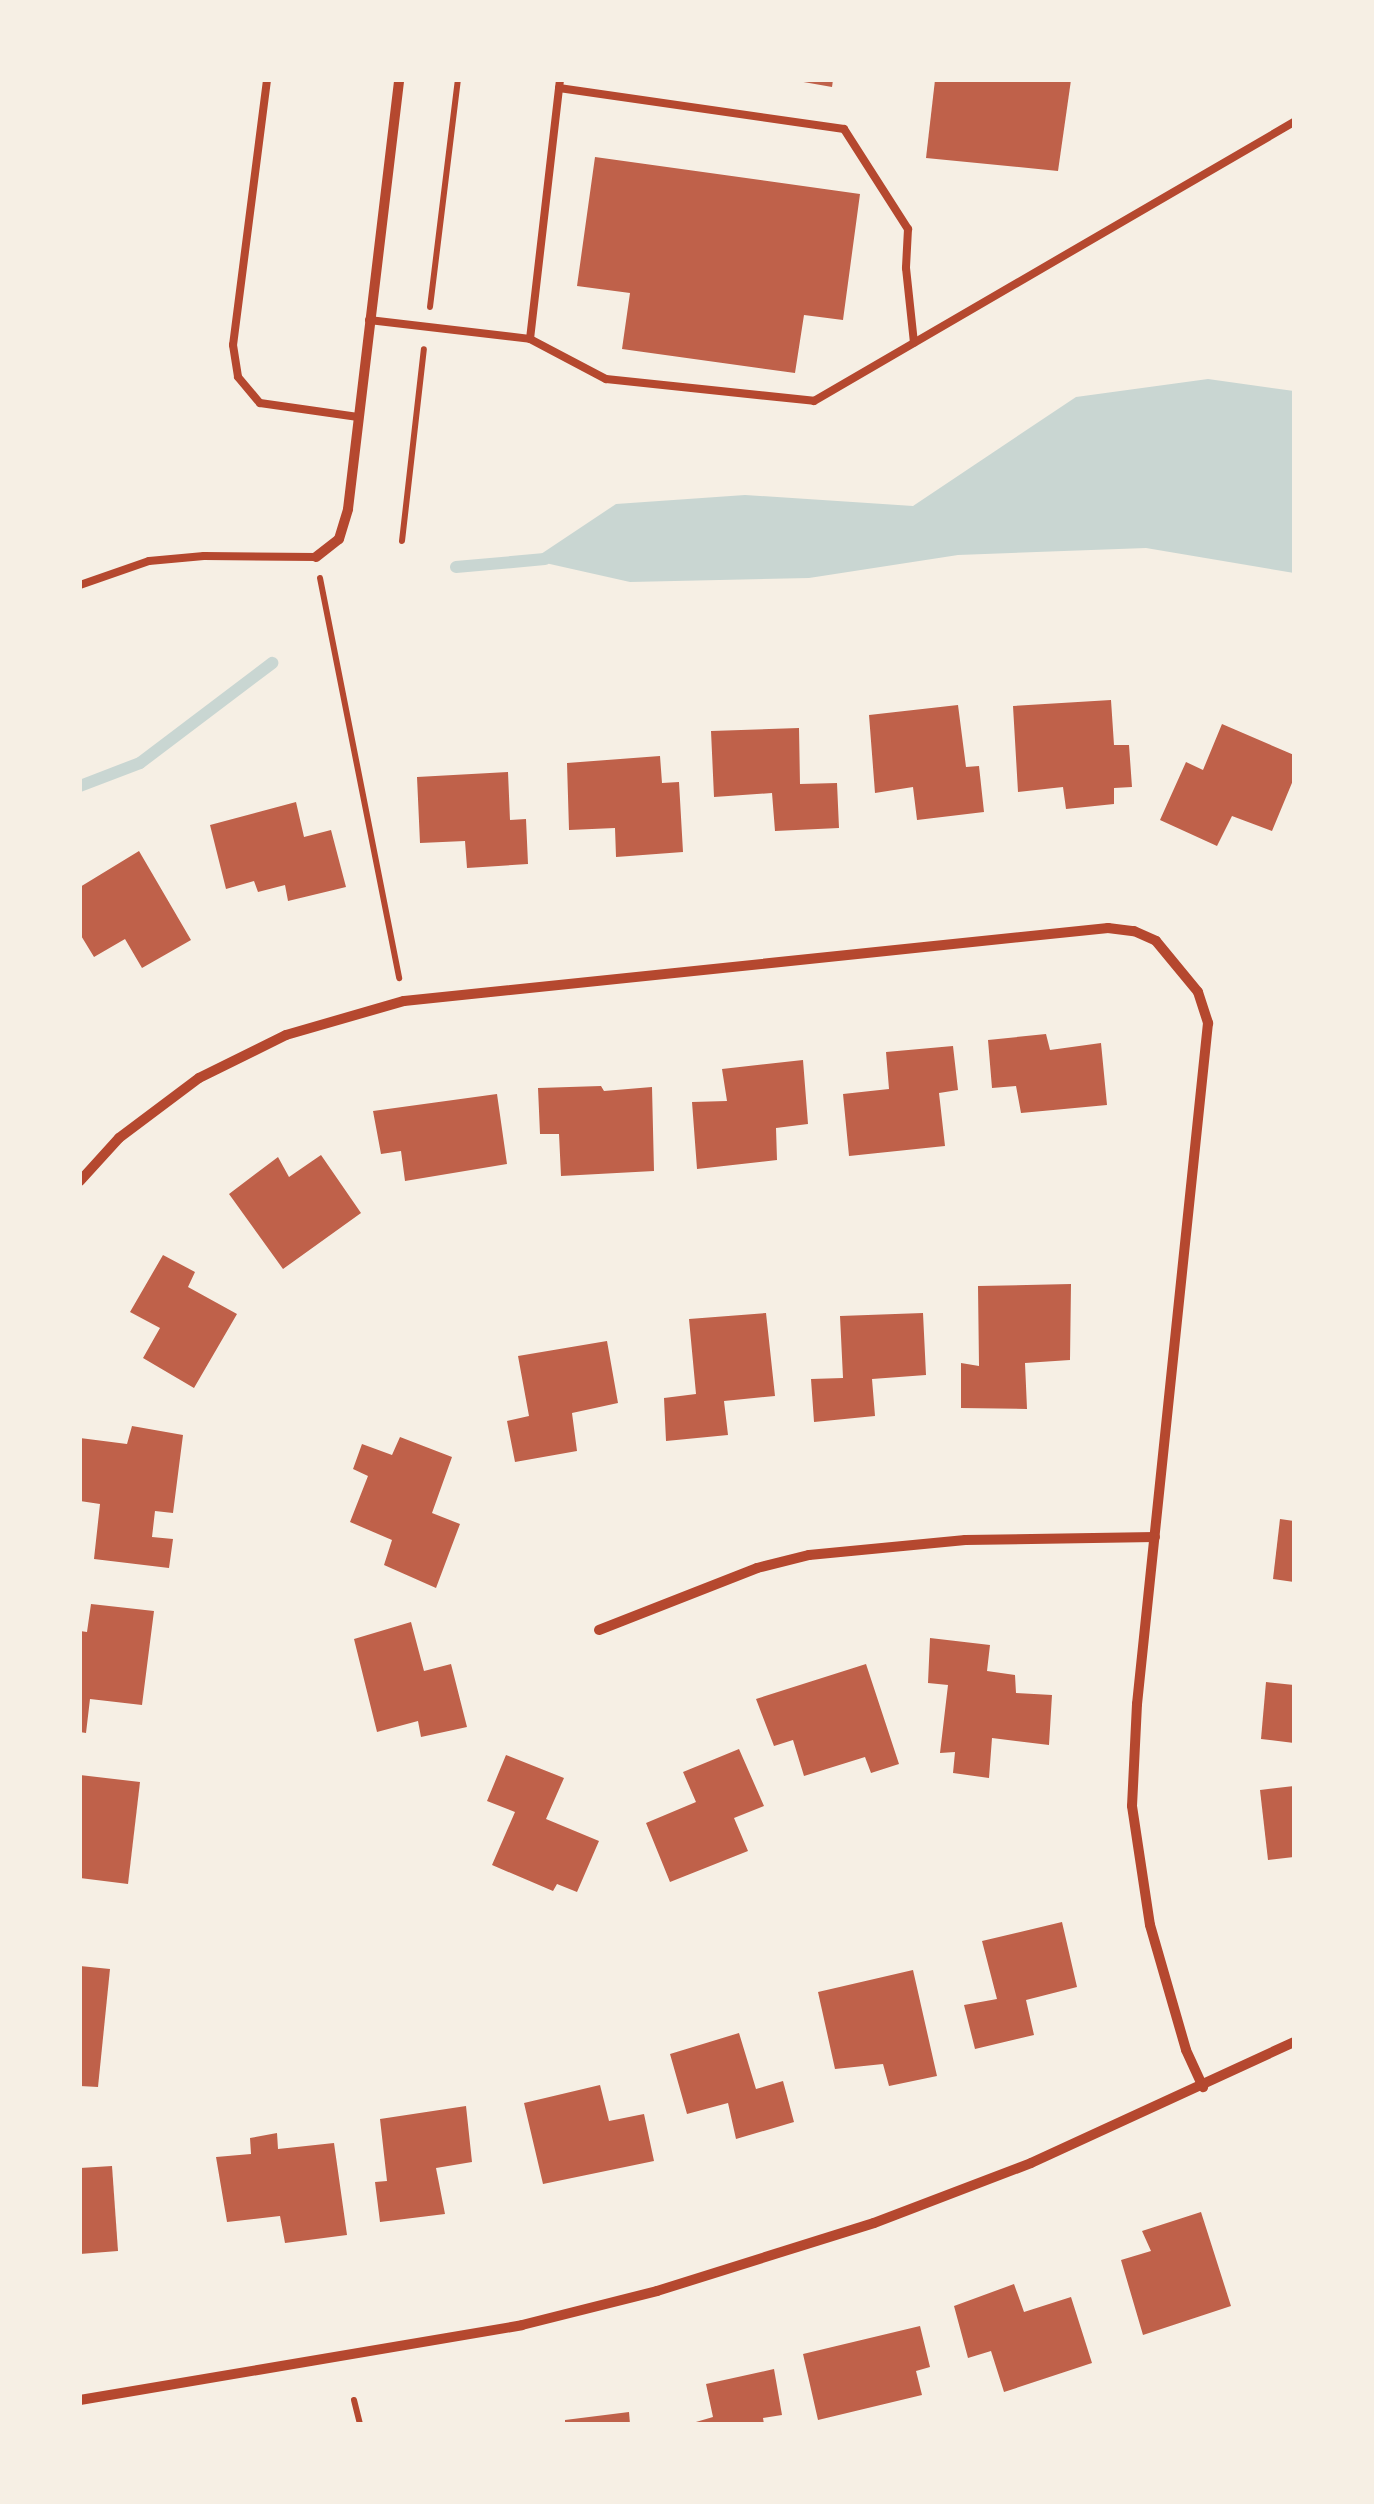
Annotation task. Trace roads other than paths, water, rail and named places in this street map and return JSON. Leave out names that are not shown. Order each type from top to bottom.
[{"type":"street","points":[[316,558],[339,538],[348,509],[399,80]]},
{"type":"street","points":[[80,1181],[132,1127],[199,1078],[286,1035],[404,1001],[1108,928],[1134,931],[1156,942],[1198,992],[1208,1023],[1137,1704],[1132,1806],[1150,1925],[1186,2050],[1203,2087]]},
{"type":"street","points":[[600,1630],[757,1568],[809,1555],[965,1540],[1155,1537]]},
{"type":"street","points":[[80,2400],[522,2325],[658,2290],[874,2223],[1030,2163],[1294,2042]]},
{"type":"lane","points":[[267,80],[233,344],[238,377],[260,403],[358,417]]},
{"type":"lane","points":[[530,338],[560,84],[844,130],[908,229],[906,268],[914,343]]},
{"type":"lane","points":[[369,320],[530,338],[606,378],[814,401],[1294,122]]},
{"type":"lane","points":[[80,585],[149,561],[204,556],[316,558]]},
{"type":"waterway","points":[[456,567],[545,559]]},
{"type":"waterway","points":[[80,786],[140,763],[272,663]]}]
